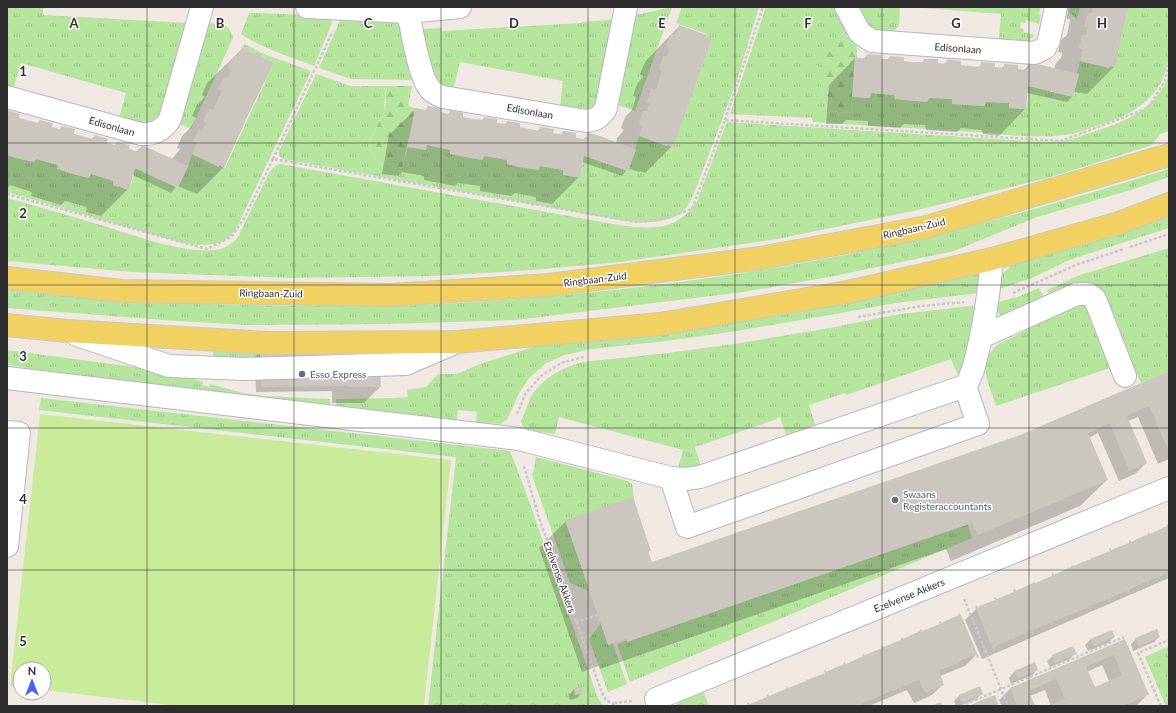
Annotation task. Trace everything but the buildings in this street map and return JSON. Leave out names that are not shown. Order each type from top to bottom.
[{"type":"main road","name":"Ringbaan-Zuid","points":[[7,278],[122,291],[366,295],[389,295],[549,285],[761,258],[927,227],[1169,155]]},
{"type":"main road","points":[[7,325],[67,331],[268,343],[457,342],[660,324],[848,292],[992,259],[1119,223],[1169,204]]},
{"type":"street","name":"Edisonlaan","points":[[7,97],[141,134],[150,135],[158,132],[170,119],[202,7]]},
{"type":"street","points":[[307,7],[408,12],[460,7]]},
{"type":"street","name":"Edisonlaan","points":[[408,12],[423,79],[436,94],[443,97],[586,121],[594,120],[602,115],[606,108],[626,7]]},
{"type":"street","name":"Edisonlaan","points":[[846,7],[860,33],[872,41],[1035,53],[1045,48],[1049,40],[1056,7]]},
{"type":"street","points":[[7,378],[519,439],[671,478],[685,479],[700,477],[965,386],[971,379],[989,300],[992,259]]},
{"type":"street","points":[[981,337],[1077,294],[1088,294],[1094,299],[1125,376]]},
{"type":"street","points":[[67,331],[169,366],[244,369],[406,364],[457,342]]},
{"type":"street","points":[[671,478],[686,527],[978,424],[965,386]]},
{"type":"street","points":[[7,432],[18,433],[7,546]]},
{"type":"street","name":"Ezelvense Akkers","points":[[658,706],[656,699],[1169,488]]},
{"type":"path","points":[[273,160],[637,222],[659,220],[692,209],[725,120],[763,7]]},
{"type":"path","points":[[7,194],[207,249],[231,237],[245,217],[273,160],[343,9]]},
{"type":"path","points":[[725,120],[1061,141],[1148,108],[1165,81],[1169,64]]},
{"type":"path","name":"Ezelvense Akkers","points":[[519,439],[527,478],[539,518],[602,693],[606,700],[617,706]]},
{"type":"path","points":[[954,576],[1008,706]]},
{"type":"path","points":[[576,622],[598,615]]},
{"type":"path","points":[[961,706],[1124,637]]},
{"type":"path","points":[[1162,706],[1138,653],[1169,640]]},
{"type":"green space","points":[[7,7],[43,7],[43,15],[189,23],[160,116],[148,126],[119,118],[126,93],[21,63],[13,88],[7,88]]},
{"type":"green space","points":[[672,7],[635,111],[615,104],[636,15]]},
{"type":"green space","points":[[682,7],[759,7],[737,80],[695,191],[686,208],[672,218],[655,222],[620,220],[283,159],[279,156],[279,151],[316,74],[351,86],[387,86],[384,112],[369,143],[371,152],[378,161],[385,165],[402,169],[408,147],[426,150],[427,145],[450,150],[450,154],[482,160],[484,156],[507,160],[507,164],[539,170],[540,166],[563,170],[563,175],[580,178],[584,156],[628,171],[639,136],[667,146],[712,38],[706,36],[707,34],[676,23]]},
{"type":"green space","points":[[766,7],[834,7],[848,37],[857,46],[839,36],[820,80],[827,111],[851,113],[852,97],[870,98],[871,93],[894,95],[895,99],[927,102],[929,98],[952,99],[952,104],[984,106],[986,102],[1009,103],[1009,108],[1026,109],[1028,100],[1028,86],[1073,97],[1079,74],[1077,73],[1080,61],[1115,67],[1128,7],[1169,7],[1169,56],[1160,84],[1147,100],[1131,112],[1122,116],[1068,135],[1018,136],[813,122],[812,118],[730,114]]},
{"type":"green space","points":[[857,7],[900,7],[899,26],[892,32],[873,28],[867,23]]},
{"type":"green space","points":[[911,7],[1041,7],[1039,14],[1041,15],[1039,24],[1026,20],[1025,23],[1021,22],[1020,28],[1024,29],[1023,32],[1035,35],[1031,39],[1018,43],[999,39],[1001,14]]},
{"type":"green space","points":[[1063,7],[1080,7],[1077,19]]},
{"type":"green space","points":[[249,13],[333,16],[331,25],[314,66],[267,48],[241,34]]},
{"type":"green space","points":[[342,16],[393,20],[401,27],[414,75],[413,80],[351,79],[319,68]]},
{"type":"green space","points":[[619,19],[601,99],[590,112],[560,107],[563,81],[460,62],[454,87],[443,86],[434,79],[420,29],[442,28],[442,31],[581,23]]},
{"type":"green space","points":[[210,23],[225,26],[230,30],[233,38],[191,129],[174,121],[206,24]]},
{"type":"green space","points":[[839,36],[857,46],[851,113],[827,111],[820,80],[820,69],[826,43]]},
{"type":"green space","points":[[245,44],[264,54],[311,71],[236,229],[225,240],[219,243],[205,245],[183,243],[7,192],[7,155],[34,162],[36,159],[58,165],[58,169],[89,178],[91,174],[113,181],[113,185],[129,190],[135,168],[177,188],[188,167],[192,154],[219,167],[219,165],[225,168],[274,63],[242,47]]},
{"type":"green space","points":[[1169,75],[1169,131],[1160,134],[1152,145],[1051,177],[913,211],[777,239],[620,262],[533,270],[433,276],[292,278],[131,272],[7,261],[7,198],[159,243],[187,249],[214,250],[224,248],[238,237],[270,171],[276,165],[280,164],[619,225],[653,228],[672,223],[681,218],[697,201],[727,122],[1024,141],[1061,141],[1073,139],[1128,119],[1157,97],[1164,87]]},
{"type":"green space","points":[[387,86],[412,86],[408,106],[415,108],[402,169],[385,165],[378,161],[371,152],[369,143],[384,112]]},
{"type":"green space","points":[[1169,169],[1169,177],[1131,190],[1037,217],[954,251],[834,276],[743,292],[516,320],[385,324],[248,325],[7,308],[7,288],[100,298],[166,302],[246,305],[370,306],[510,300],[624,289],[737,274],[849,254],[1010,216]]},
{"type":"green space","points":[[1169,217],[1169,228],[1069,260],[1032,278],[993,291],[1000,276],[1013,264],[1116,235]]},
{"type":"green space","points":[[1169,248],[1169,371],[1141,383],[1125,352],[1103,299],[1052,298],[1047,290],[1080,275]]},
{"type":"green space","points":[[983,272],[979,293],[895,303],[737,331],[666,341],[591,349],[565,355],[546,363],[529,378],[519,393],[508,418],[501,424],[476,422],[477,412],[458,410],[457,420],[336,406],[336,399],[408,397],[407,390],[426,387],[438,374],[456,374],[483,363],[540,345],[961,278]]},
{"type":"green space","points":[[1039,288],[1046,301],[1005,317],[996,312],[994,303],[1017,297]]},
{"type":"green space","points":[[1078,304],[1088,308],[1111,365],[1110,368],[996,406],[986,373],[987,358],[992,351],[999,344]]},
{"type":"green space","points":[[980,305],[973,338],[959,378],[951,359],[846,395],[845,393],[809,405],[816,427],[787,437],[780,417],[777,418],[695,447],[701,467],[692,470],[678,468],[683,450],[559,417],[555,434],[526,430],[521,421],[532,395],[542,383],[561,370],[583,362],[668,353],[740,343],[830,328],[900,314]]},
{"type":"green space","points":[[7,350],[172,372],[203,382],[202,385],[209,387],[210,384],[243,393],[263,396],[330,399],[330,405],[58,375],[7,364]]},
{"type":"green space","points":[[213,352],[324,354],[327,355],[327,358],[302,363],[216,357],[213,356]]},
{"type":"green space","points":[[41,398],[510,451],[598,698],[603,706],[428,706],[456,457],[39,410]]},
{"type":"green space","points":[[40,414],[451,460],[424,706],[179,706],[52,691],[52,661],[13,661]]},
{"type":"green space","points":[[536,457],[628,481],[632,484],[636,510],[596,594],[570,583],[533,478],[532,473]]},
{"type":"green space","points":[[967,522],[972,538],[630,682],[617,644]]},
{"type":"green space","points":[[604,619],[627,684],[608,692],[589,639]]},
{"type":"green space","points":[[1169,646],[1169,706],[1166,706],[1145,657]]},
{"type":"green space","points":[[12,668],[12,686],[10,686]]},
{"type":"green space","points":[[703,690],[709,706],[675,706],[684,698]]},
{"type":"place","name":"Esso Express","points":[[302,374]]},
{"type":"place","name":"Swaans Registeraccountants","points":[[895,500]]}]
